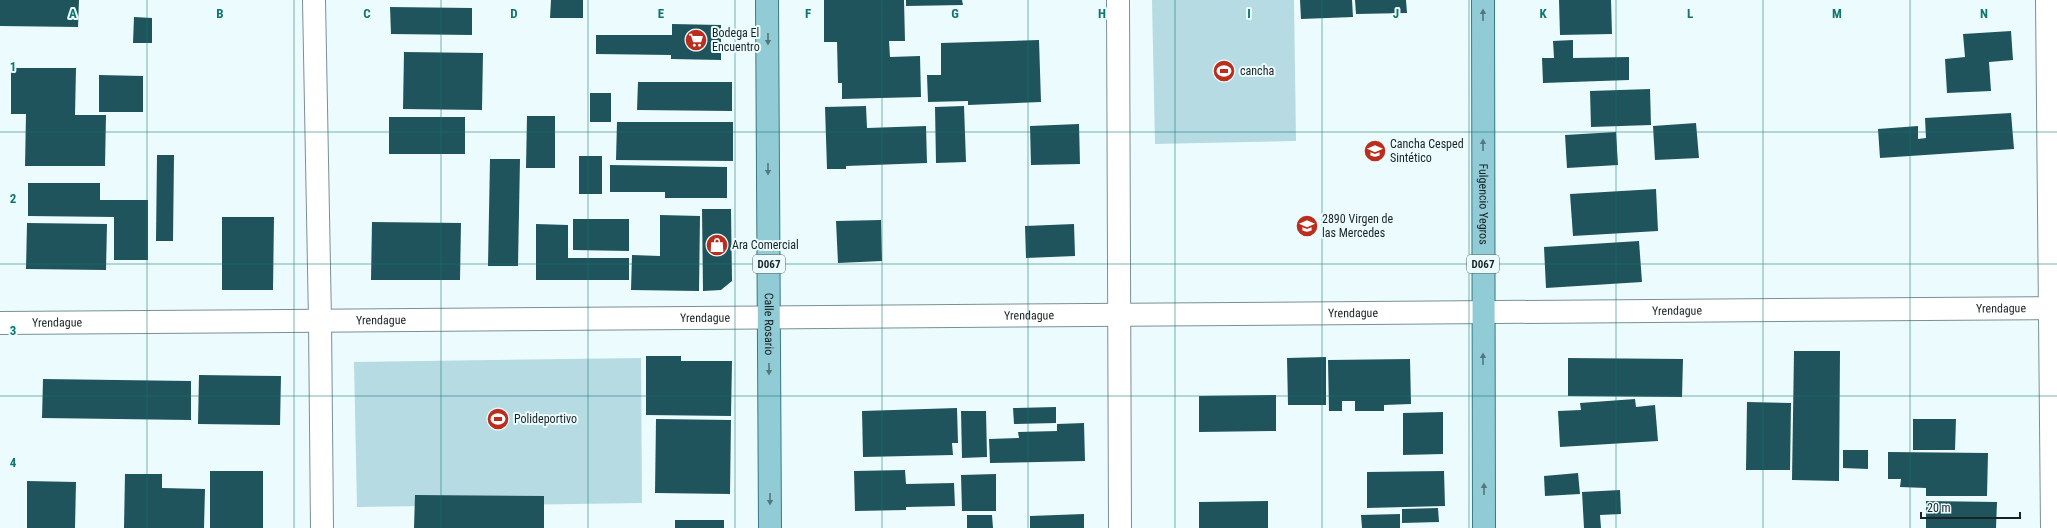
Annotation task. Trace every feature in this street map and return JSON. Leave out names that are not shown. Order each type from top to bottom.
[{"type":"main road","name":"Calle Rosario","points":[[767,0],[770,528]]},
{"type":"main road","name":"Fulgencio Yegros","points":[[1483,0],[1484,528]]},
{"type":"street","points":[[314,0],[322,528]]},
{"type":"street","points":[[1118,0],[1120,528]]},
{"type":"street","points":[[2047,0],[2053,308],[2052,528]]},
{"type":"street","name":"Yrendague","points":[[0,323],[2053,308]]},
{"type":"shaded area","name":"cancha","points":[[1152,0],[1294,0],[1296,141],[1155,144]]},
{"type":"shaded area","name":"Polideportivo","points":[[641,358],[642,503],[357,507],[354,362]]},
{"type":"building","points":[[0,0],[79,0],[78,27],[0,26]]},
{"type":"building","points":[[551,0],[583,0],[583,18],[550,18]]},
{"type":"building","points":[[824,0],[904,0],[905,41],[889,41],[890,57],[920,56],[921,97],[842,99],[842,83],[838,83],[837,42],[824,42]]},
{"type":"building","points":[[906,0],[962,0],[963,5],[906,6]]},
{"type":"building","points":[[1300,0],[1352,0],[1353,17],[1301,19]]},
{"type":"building","points":[[1355,0],[1406,0],[1407,13],[1356,14]]},
{"type":"building","points":[[1559,0],[1611,0],[1612,34],[1560,35]]},
{"type":"building","points":[[390,7],[472,8],[472,35],[391,34]]},
{"type":"building","points":[[134,17],[152,18],[152,43],[133,43]]},
{"type":"building","points":[[672,24],[721,25],[721,60],[671,59],[671,55],[596,54],[596,35],[672,35]]},
{"type":"building","points":[[2011,31],[2013,60],[1989,62],[1991,91],[1947,93],[1945,59],[1965,57],[1963,34]]},
{"type":"building","points":[[1039,40],[1041,102],[968,105],[968,101],[928,102],[927,75],[941,75],[941,43]]},
{"type":"building","points":[[1573,40],[1573,58],[1629,57],[1629,80],[1543,83],[1542,58],[1554,58],[1553,41]]},
{"type":"building","points":[[404,52],[483,53],[482,110],[403,109]]},
{"type":"building","points":[[11,68],[76,68],[75,115],[106,115],[105,166],[25,166],[26,114],[11,114]]},
{"type":"building","points":[[99,75],[143,76],[143,112],[99,112]]},
{"type":"building","points":[[638,82],[732,82],[732,111],[637,110]]},
{"type":"building","points":[[1650,89],[1651,125],[1591,127],[1590,91]]},
{"type":"building","points":[[590,93],[611,93],[611,122],[590,122]]},
{"type":"building","points":[[866,106],[867,128],[926,126],[927,163],[846,166],[846,169],[827,169],[825,107]]},
{"type":"building","points":[[964,106],[966,162],[936,163],[935,107]]},
{"type":"building","points":[[2011,113],[2014,149],[1880,158],[1878,129],[1918,126],[1918,139],[1926,138],[1925,118]]},
{"type":"building","points":[[527,116],[555,116],[555,168],[526,168]]},
{"type":"building","points":[[389,117],[465,117],[465,154],[389,154]]},
{"type":"building","points":[[617,122],[733,122],[733,161],[616,160]]},
{"type":"building","points":[[1696,123],[1699,158],[1655,160],[1653,126]]},
{"type":"building","points":[[1079,124],[1080,164],[1031,165],[1030,126]]},
{"type":"building","points":[[1616,132],[1618,165],[1567,168],[1565,135]]},
{"type":"building","points":[[157,155],[174,155],[173,241],[156,241]]},
{"type":"building","points":[[579,156],[602,156],[602,194],[579,194]]},
{"type":"building","points":[[490,159],[520,159],[518,266],[488,266]]},
{"type":"building","points":[[610,165],[727,167],[727,198],[665,198],[665,192],[610,192]]},
{"type":"building","points":[[28,183],[100,183],[100,200],[148,200],[148,260],[114,260],[114,217],[28,216]]},
{"type":"building","points":[[1656,189],[1658,231],[1573,236],[1570,194]]},
{"type":"building","name":"Ara Comercial","points":[[702,209],[731,209],[732,281],[721,290],[703,291]]},
{"type":"building","points":[[660,215],[700,216],[699,291],[631,290],[632,255],[660,256]]},
{"type":"building","points":[[222,217],[274,217],[273,290],[222,290]]},
{"type":"building","points":[[573,219],[629,219],[629,251],[573,250]]},
{"type":"building","points":[[881,220],[882,261],[838,263],[836,221]]},
{"type":"building","points":[[372,222],[461,223],[460,280],[371,280]]},
{"type":"building","points":[[27,223],[107,224],[106,270],[26,269]]},
{"type":"building","points":[[536,224],[568,225],[568,258],[629,258],[629,280],[536,280]]},
{"type":"building","points":[[1074,224],[1075,256],[1026,258],[1025,226]]},
{"type":"building","points":[[1639,241],[1642,282],[1546,288],[1544,247]]},
{"type":"building","points":[[1794,351],[1840,351],[1839,481],[1792,480]]},
{"type":"building","points":[[646,356],[681,356],[681,361],[732,361],[731,416],[646,415]]},
{"type":"building","points":[[1326,357],[1326,405],[1288,405],[1287,358]]},
{"type":"building","points":[[1568,358],[1683,359],[1682,397],[1568,396]]},
{"type":"building","points":[[1410,359],[1411,404],[1384,405],[1384,411],[1355,411],[1355,401],[1342,401],[1342,411],[1329,411],[1328,360]]},
{"type":"building","points":[[199,375],[281,376],[280,425],[198,424]]},
{"type":"building","points":[[43,379],[191,381],[191,420],[42,418]]},
{"type":"building","points":[[1276,395],[1276,431],[1199,432],[1199,396]]},
{"type":"building","points":[[1635,399],[1636,407],[1655,405],[1658,441],[1560,447],[1558,411],[1581,410],[1580,403]]},
{"type":"building","points":[[1747,402],[1791,403],[1790,470],[1746,470]]},
{"type":"building","points":[[1056,407],[1056,423],[1014,424],[1013,408]]},
{"type":"building","points":[[957,408],[958,443],[952,443],[953,455],[863,457],[862,411]]},
{"type":"building","points":[[961,411],[986,411],[987,457],[962,458]]},
{"type":"building","points":[[1443,412],[1443,454],[1403,455],[1403,413]]},
{"type":"building","points":[[656,419],[731,420],[730,494],[655,493]]},
{"type":"building","points":[[1913,419],[1956,419],[1955,450],[1913,450]]},
{"type":"building","points":[[1084,423],[1085,461],[990,463],[989,439],[1019,438],[1018,432],[1057,431],[1057,424]]},
{"type":"building","points":[[1843,450],[1868,450],[1868,469],[1843,468]]},
{"type":"building","points":[[1888,452],[1988,453],[1987,496],[1926,496],[1926,488],[1900,487],[1901,479],[1888,479]]},
{"type":"building","points":[[905,470],[906,484],[954,483],[955,506],[906,507],[906,510],[855,511],[854,471]]},
{"type":"building","points":[[210,471],[263,471],[263,528],[210,528]]},
{"type":"building","points":[[1444,471],[1445,506],[1367,508],[1367,472]]},
{"type":"building","points":[[1578,473],[1580,494],[1545,496],[1544,476]]},
{"type":"building","points":[[125,474],[162,474],[162,488],[205,489],[204,528],[124,528]]},
{"type":"building","points":[[996,474],[996,511],[962,511],[961,475]]},
{"type":"building","points":[[27,481],[76,482],[75,528],[27,528]]},
{"type":"building","points":[[1620,490],[1621,514],[1600,515],[1601,528],[1584,528],[1582,492]]},
{"type":"building","points":[[415,495],[544,496],[544,528],[414,528]]},
{"type":"building","points":[[1268,501],[1268,528],[1199,528],[1199,502]]},
{"type":"building","points":[[1926,501],[1997,502],[1996,528],[1926,528]]},
{"type":"building","points":[[1438,508],[1439,522],[1402,523],[1402,509]]},
{"type":"building","points":[[1084,514],[1084,528],[1030,528],[1030,516]]},
{"type":"building","points":[[1400,514],[1400,528],[1362,528],[1361,515]]},
{"type":"building","points":[[967,515],[992,515],[993,528],[967,528]]},
{"type":"building","points":[[675,520],[724,520],[724,528],[675,528]]},
{"type":"place","name":"Bodega El Encuentro","points":[[696,40]]},
{"type":"place","name":"cancha","points":[[1224,71]]},
{"type":"place","name":"Cancha Cesped Sintético","points":[[1375,151]]},
{"type":"place","name":"2890 Virgen de las Mercedes","points":[[1307,226]]},
{"type":"place","name":"Ara Comercial","points":[[717,245]]},
{"type":"place","name":"Polideportivo","points":[[498,419]]}]
